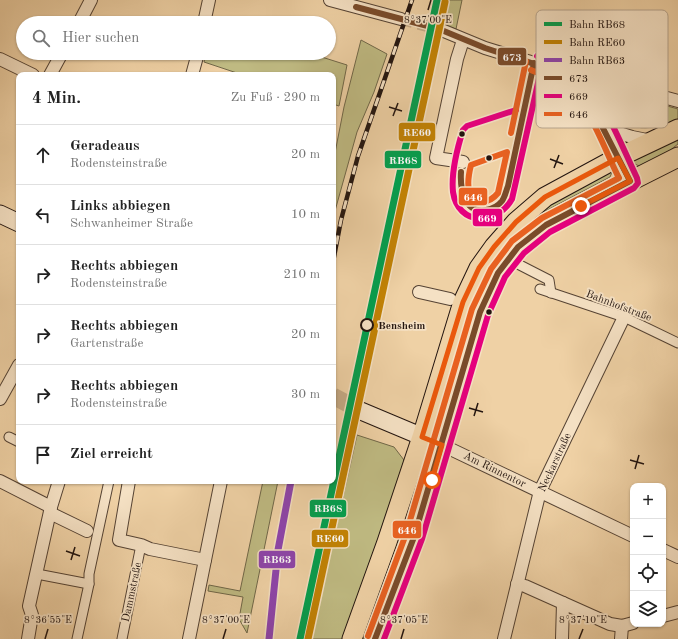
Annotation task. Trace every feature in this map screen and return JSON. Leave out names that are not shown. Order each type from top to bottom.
[{"type":"main road","points":[[352,639],[387,542],[422,437],[463,302],[476,274],[494,247],[516,222],[545,197],[618,158],[678,129]]},
{"type":"main road","points":[[375,639],[414,537],[480,312],[499,272],[524,242],[546,225],[678,157]]},
{"type":"main road","points":[[0,214],[16,222]]},
{"type":"main road","points":[[361,412],[442,445]]},
{"type":"street","points":[[83,16],[91,0]]},
{"type":"street","points":[[206,16],[209,0]]},
{"type":"street","points":[[330,0],[356,4],[401,19]]},
{"type":"street","points":[[439,29],[494,52],[536,64]]},
{"type":"street","points":[[463,40],[436,158],[463,162]]},
{"type":"street","points":[[0,59],[26,72]]},
{"type":"street","points":[[52,72],[58,60]]},
{"type":"street","points":[[193,72],[196,60]]},
{"type":"street","points":[[668,98],[678,101]]},
{"type":"street","points":[[603,128],[632,137],[652,141]]},
{"type":"street","points":[[603,128],[630,181]]},
{"type":"street","points":[[499,272],[549,280],[551,293]]},
{"type":"street","name":"Bahnhofstraße","points":[[540,289],[624,317],[678,343]]},
{"type":"street","points":[[419,292],[450,299]]},
{"type":"street","name":"Neckarstraße","points":[[504,639],[540,491],[624,317]]},
{"type":"street","points":[[1,394],[16,371]]},
{"type":"street","points":[[9,437],[16,440]]},
{"type":"street","name":"Am Rinnentor","points":[[442,445],[630,535]]},
{"type":"street","points":[[0,481],[87,531]]},
{"type":"street","points":[[28,639],[32,615],[29,606],[58,484]]},
{"type":"street","points":[[77,639],[108,484]]},
{"type":"street","name":"Dammstraße","points":[[128,484],[119,540],[141,545],[150,549],[205,560]]},
{"type":"street","points":[[189,639],[220,484]]},
{"type":"street","name":"Dammstraße","points":[[122,639],[141,545]]},
{"type":"street","points":[[666,551],[678,557]]},
{"type":"street","points":[[36,574],[89,584]]},
{"type":"street","points":[[517,584],[525,586],[610,624],[627,624],[621,639]]},
{"type":"street","points":[[562,639],[563,603]]},
{"type":"street","points":[[666,615],[678,612]]},
{"type":"shaded area","points":[[444,0],[462,0],[456,29],[439,23]]},
{"type":"shaded area","points":[[361,40],[387,54],[374,92],[357,132],[336,207],[336,148],[344,107]]},
{"type":"shaded area","points":[[204,60],[331,60],[347,65],[339,106],[336,105],[336,72],[234,72],[204,62]]},
{"type":"shaded area","points":[[668,106],[678,109],[678,120],[668,123]]},
{"type":"shaded area","points":[[678,136],[678,144],[655,162],[645,166],[639,166],[630,162],[634,157]]},
{"type":"shaded area","points":[[613,170],[610,177],[534,217],[542,207]]},
{"type":"shaded area","points":[[357,435],[394,447],[407,464],[382,544],[342,639],[311,639]]},
{"type":"shaded area","points":[[418,475],[421,476],[384,585],[381,605],[368,639],[362,639]]},
{"type":"shaded area","points":[[262,484],[277,484],[247,633],[239,619],[243,597],[208,591],[209,585],[240,591]]},
{"type":"tunnel","points":[[401,19],[439,29]]},
{"type":"tunnel","points":[[336,398],[361,411]]},
{"type":"railway","points":[[336,246],[341,220],[358,156],[412,0]]},
{"type":"rail line","name":"RB68","points":[[336,471],[437,0]]},
{"type":"rail line","name":"RE60","points":[[308,639],[445,2]]},
{"type":"rail line","name":"RB63","points":[[269,639],[278,550],[290,484]]},
{"type":"rail line","name":"RB68","points":[[300,639],[333,484]]},
{"type":"transit line","name":"673","points":[[356,7],[439,29],[485,48],[536,65]]},
{"type":"transit line","name":"646","points":[[511,133],[526,61]]},
{"type":"transit line","name":"673","points":[[461,172],[461,185],[463,192],[468,204],[473,208],[488,210],[497,206],[502,201],[508,186],[534,63]]},
{"type":"transit line","name":"646","points":[[531,70],[536,72]]},
{"type":"transit line","name":"669","points":[[516,110],[467,126],[463,130],[454,169],[453,192],[456,203],[462,211],[470,216],[488,218],[505,208],[512,199],[536,92]]},
{"type":"transit line","name":"646","points":[[368,636],[406,534],[472,309],[491,269],[512,241],[542,218],[619,178],[596,128]]},
{"type":"transit line","name":"673","points":[[375,639],[414,537],[480,312],[498,273],[518,247],[546,225],[630,181],[603,128]]},
{"type":"transit line","name":"669","points":[[384,639],[422,539],[488,315],[505,277],[524,253],[550,232],[634,188],[638,183],[614,128]]},
{"type":"transit line","name":"646","points":[[507,152],[498,193],[486,201],[482,202],[474,199],[468,187],[468,178],[471,165],[507,152]]},
{"type":"place","name":"Bensheim","points":[[367,325]]},
{"type":"route","points":[[432,480],[442,445],[422,437],[463,302],[479,268],[494,247],[516,222],[545,197],[618,158],[630,181],[581,206]]}]
